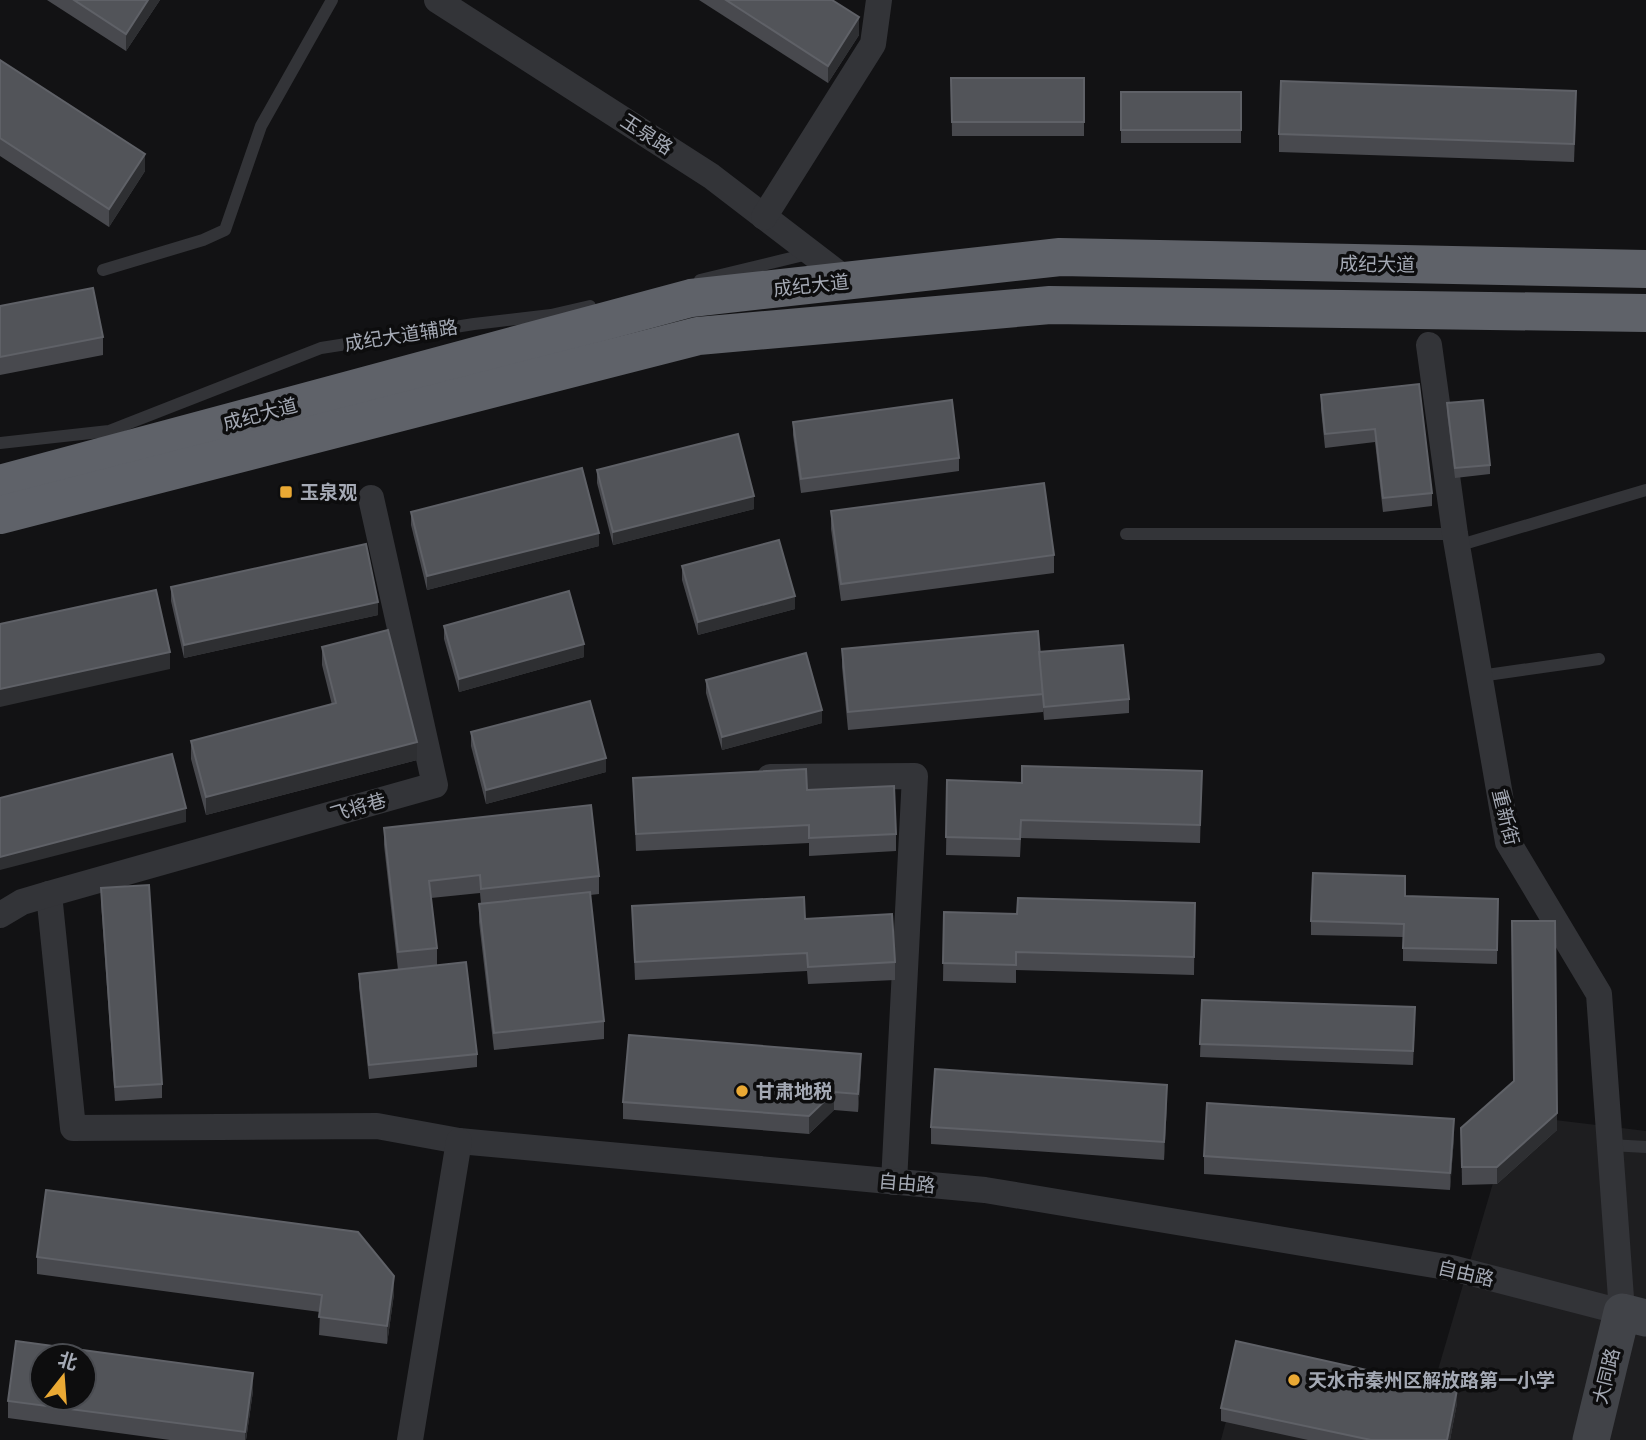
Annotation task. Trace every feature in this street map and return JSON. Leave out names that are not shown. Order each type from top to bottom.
[{"type":"highway","name":"成纪大道","points":[[0,484],[691,298],[1060,257],[1646,269]]},
{"type":"highway","name":"成纪大道","points":[[0,515],[698,336],[1050,305],[1646,313]]},
{"type":"main road","name":"大同路","points":[[1591,1440],[1634,1315]]},
{"type":"street","name":"玉泉路","points":[[438,0],[711,176],[848,281]]},
{"type":"street","points":[[764,217],[873,44],[879,0]]},
{"type":"street","name":"重新街","points":[[1429,345],[1456,540],[1508,842],[1599,994],[1610,1145],[1634,1315]]},
{"type":"street","name":"飞将巷","points":[[0,915],[22,902],[435,785],[371,498]]},
{"type":"street","points":[[747,778],[915,776],[894,1182]]},
{"type":"street","name":"自由路","points":[[49,894],[73,1128],[377,1126],[459,1141],[985,1190],[1452,1268],[1634,1315]]},
{"type":"street","points":[[410,1440],[459,1141]]},
{"type":"lane","points":[[103,270],[203,240],[225,230],[261,126],[332,0]]},
{"type":"lane","points":[[681,284],[812,253]]},
{"type":"lane","name":"成纪大道辅路","points":[[0,443],[109,431],[321,348],[551,315],[603,303]]},
{"type":"lane","points":[[1126,534],[1456,540],[1646,490]]},
{"type":"lane","points":[[1480,676],[1599,659]]},
{"type":"lane","points":[[1610,1145],[1646,1147]]},
{"type":"shaded area","points":[[1513,1115],[1646,1131],[1646,1440],[1221,1440],[1243,1357],[1430,1397]]},
{"type":"building","points":[[74,0],[148,0],[126,34]]},
{"type":"building","points":[[726,0],[832,0],[859,17],[828,66]]},
{"type":"building","points":[[0,60],[145,154],[109,209],[0,138]]},
{"type":"building","points":[[951,78],[1084,78],[1084,122],[952,122]]},
{"type":"building","points":[[1281,81],[1576,91],[1574,144],[1279,134]]},
{"type":"building","points":[[1121,92],[1241,92],[1241,130],[1121,130]]},
{"type":"building","points":[[93,288],[103,337],[0,357],[0,306]]},
{"type":"building","points":[[1419,384],[1432,493],[1383,498],[1375,429],[1325,434],[1321,395]]},
{"type":"building","points":[[952,400],[959,458],[801,479],[793,422]]},
{"type":"building","points":[[1483,400],[1490,465],[1455,468],[1447,403]]},
{"type":"building","points":[[738,434],[754,496],[613,532],[597,470]]},
{"type":"building","points":[[582,468],[599,533],[427,576],[411,512]]},
{"type":"building","points":[[1044,483],[1054,555],[841,584],[831,511]]},
{"type":"building","points":[[779,540],[795,596],[698,622],[682,566]]},
{"type":"building","points":[[366,544],[378,602],[184,645],[171,587]]},
{"type":"building","points":[[156,590],[170,652],[0,689],[0,624]]},
{"type":"building","points":[[569,591],[584,644],[459,679],[444,626]]},
{"type":"building","points":[[388,630],[417,742],[206,797],[191,741],[336,703],[322,647]]},
{"type":"building","points":[[1038,631],[1043,694],[848,712],[842,649]]},
{"type":"building","points":[[1123,645],[1129,699],[1044,707],[1039,652]]},
{"type":"building","points":[[806,653],[822,710],[722,737],[706,680]]},
{"type":"building","points":[[590,701],[606,758],[486,790],[471,732]]},
{"type":"building","points":[[172,754],[186,808],[0,857],[0,798]]},
{"type":"building","points":[[1022,766],[1202,771],[1200,825],[1021,820],[1020,839],[946,837],[947,780],[1022,783]]},
{"type":"building","points":[[806,769],[807,790],[894,786],[896,834],[809,838],[809,825],[636,834],[633,778]]},
{"type":"building","points":[[591,805],[599,876],[481,889],[480,875],[429,881],[437,948],[398,952],[384,828]]},
{"type":"building","points":[[1313,873],[1405,876],[1405,896],[1498,899],[1497,950],[1403,948],[1404,924],[1311,921]]},
{"type":"building","points":[[149,885],[162,1084],[115,1087],[101,888]]},
{"type":"building","points":[[590,892],[604,1021],[494,1033],[479,904]]},
{"type":"building","points":[[804,897],[805,919],[892,914],[895,962],[808,967],[807,953],[635,962],[632,906]]},
{"type":"building","points":[[1018,898],[1195,903],[1194,957],[1016,952],[1016,965],[943,963],[944,912],[1017,914]]},
{"type":"building","points":[[1512,921],[1555,921],[1557,1113],[1497,1167],[1462,1167],[1461,1128],[1514,1081]]},
{"type":"building","points":[[466,962],[477,1054],[369,1065],[359,974]]},
{"type":"building","points":[[1202,1000],[1415,1007],[1413,1051],[1200,1044]]},
{"type":"building","name":"甘肃地税","points":[[629,1035],[861,1054],[858,1094],[834,1092],[809,1116],[623,1102]]},
{"type":"building","points":[[935,1069],[1167,1085],[1164,1142],[931,1127]]},
{"type":"building","points":[[1207,1103],[1454,1119],[1450,1173],[1204,1156]]},
{"type":"building","points":[[46,1190],[358,1232],[394,1276],[387,1326],[319,1317],[322,1295],[37,1257]]},
{"type":"building","points":[[16,1341],[28,1343],[28,1404],[8,1401]]},
{"type":"building","name":"天水市秦州区解放路第一小学","points":[[1236,1341],[1457,1390],[1447,1440],[1371,1440],[1221,1408]]},
{"type":"building","points":[[98,1352],[253,1373],[245,1432],[92,1412],[98,1412]]},
{"type":"place","name":"玉泉观","points":[[286,492]]},
{"type":"place","name":"甘肃地税","points":[[742,1091]]},
{"type":"place","name":"天水市秦州区解放路第一小学","points":[[1294,1380]]}]
